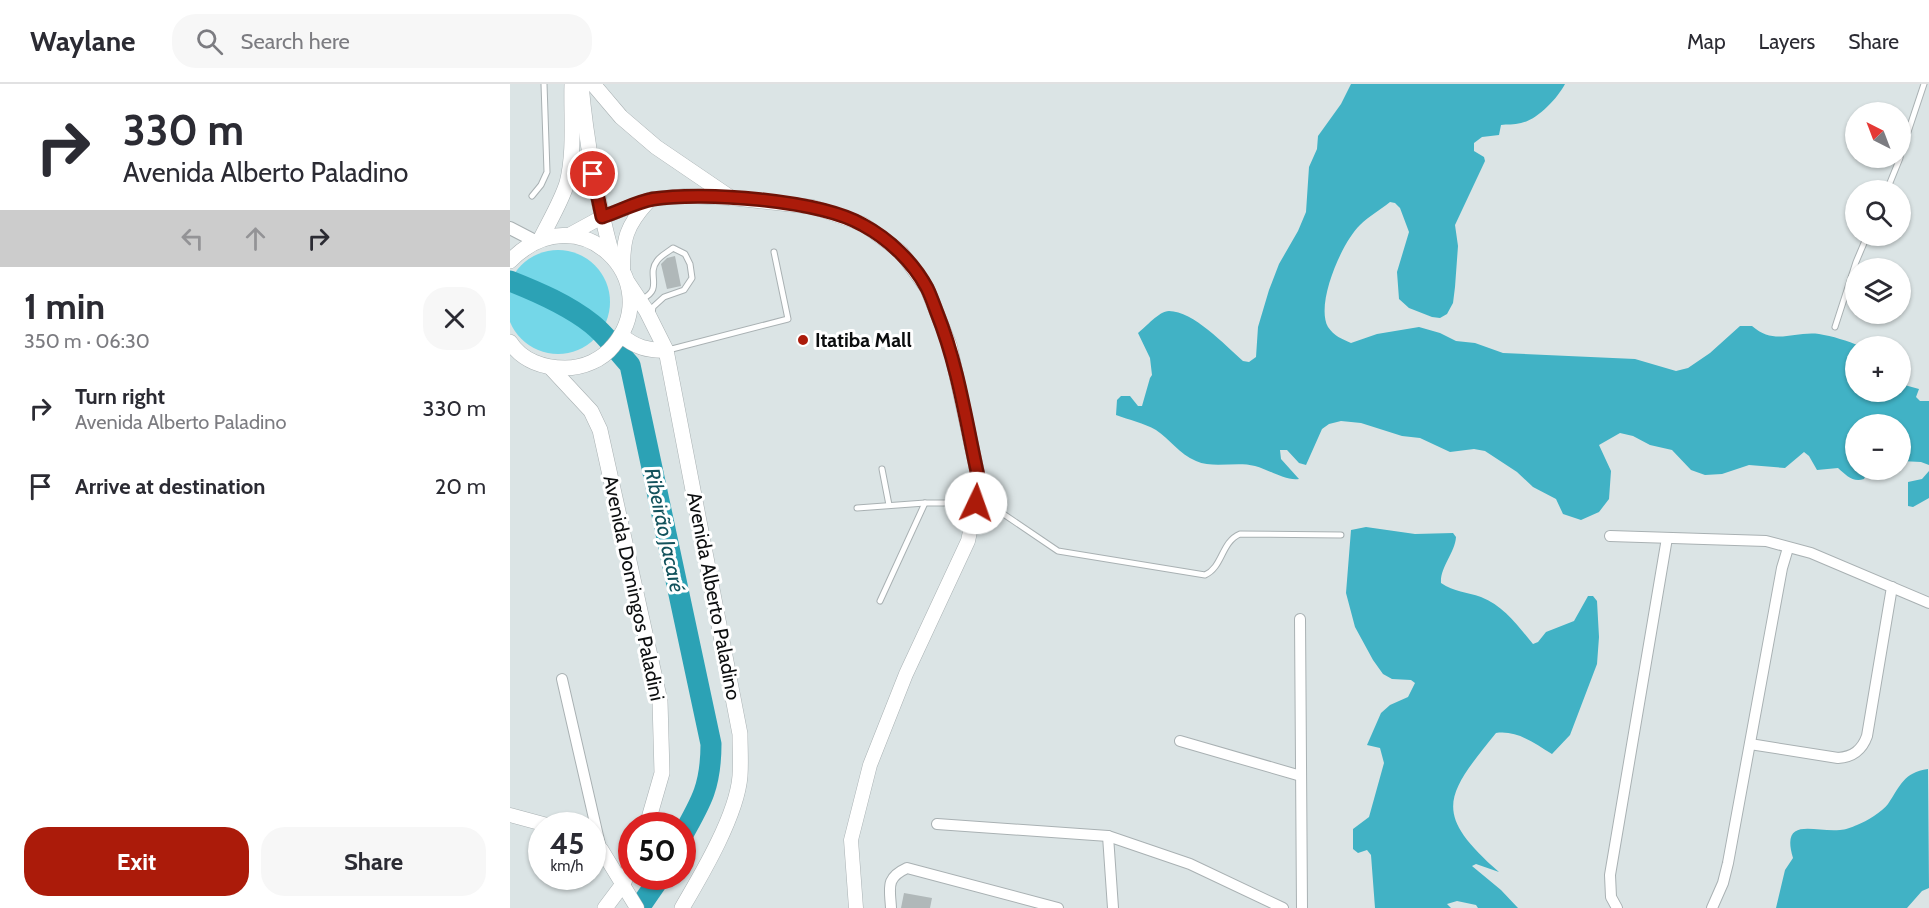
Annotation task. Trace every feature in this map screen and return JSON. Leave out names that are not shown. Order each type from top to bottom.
[{"type":"main road","points":[[538,240],[558,206],[567,183],[571,159],[572,84]]},
{"type":"main road","points":[[581,84],[585,131],[602,217],[612,255],[625,277]]},
{"type":"main road","points":[[593,84],[621,117],[656,147],[731,198]]},
{"type":"main road","points":[[510,261],[521,249],[538,240],[569,235],[602,217],[651,199],[684,196],[731,198],[813,207],[863,224],[901,252],[927,288],[950,346],[980,485],[968,541],[906,674],[870,765],[851,840],[856,908]]},
{"type":"main road","points":[[625,277],[623,242],[635,216],[651,199]]},
{"type":"main road","points":[[569,235],[592,241],[612,255]]},
{"type":"main road","name":"Avenida Alberto Paladino","points":[[625,277],[666,350],[740,734],[740,778],[729,817],[700,878],[682,908]]},
{"type":"main road","name":"Avenida Domingos Paladini","points":[[510,342],[531,361],[551,368],[576,368],[600,358],[620,336],[627,321],[630,302],[625,277]]},
{"type":"main road","points":[[620,336],[634,345],[650,350],[666,350]]},
{"type":"main road","name":"Avenida Domingos Paladini","points":[[551,368],[591,411],[600,430],[660,701],[662,773],[651,812]]},
{"type":"main road","points":[[510,815],[528,820]]},
{"type":"main road","points":[[606,860],[618,877]]},
{"type":"main road","points":[[605,908],[625,890]]},
{"type":"main road","points":[[627,890],[636,908]]},
{"type":"street","points":[[510,228],[538,240]]},
{"type":"street","points":[[1610,536],[1766,541],[1811,553],[1929,603]]},
{"type":"street","points":[[1617,908],[1611,897],[1610,875],[1667,538]]},
{"type":"street","points":[[1712,908],[1723,883],[1728,863],[1782,568],[1788,548]]},
{"type":"street","points":[[1750,744],[1838,758],[1846,758],[1860,750],[1867,736],[1892,587]]},
{"type":"street","points":[[1300,619],[1302,908]]},
{"type":"street","points":[[562,679],[590,812]]},
{"type":"street","points":[[1180,741],[1301,776]]},
{"type":"street","points":[[937,824],[1108,836],[1190,864],[1283,908]]},
{"type":"street","points":[[1108,836],[1113,908]]},
{"type":"street","points":[[891,908],[889,886],[891,879],[897,872],[907,868],[1058,908]]},
{"type":"lane","points":[[1911,124],[1924,84]]},
{"type":"lane","points":[[532,196],[541,185],[547,172],[544,86]]},
{"type":"lane","points":[[1835,327],[1863,246]]},
{"type":"lane","points":[[637,297],[643,299],[651,294],[654,287],[652,273],[656,261],[673,248],[685,254],[690,264],[692,278],[684,290],[664,297],[653,307],[651,321]]},
{"type":"lane","points":[[666,350],[788,319],[774,252]]},
{"type":"lane","points":[[882,469],[889,505]]},
{"type":"lane","points":[[880,601],[925,503]]},
{"type":"lane","points":[[857,508],[925,503],[976,503],[999,511],[1058,551],[1205,575],[1211,572],[1216,565],[1226,544],[1240,534],[1341,535]]},
{"type":"shaded area","points":[[1351,84],[1565,84],[1552,102],[1533,118],[1518,124],[1501,125],[1499,135],[1482,137],[1474,143],[1474,151],[1484,157],[1485,161],[1455,225],[1458,246],[1455,287],[1453,303],[1447,314],[1440,318],[1432,317],[1409,308],[1399,299],[1397,272],[1409,232],[1400,208],[1390,202],[1363,222],[1353,233],[1332,274],[1325,304],[1325,317],[1328,327],[1338,337],[1351,343],[1377,334],[1419,327],[1440,333],[1456,341],[1475,343],[1503,353],[1635,359],[1676,371],[1688,368],[1710,353],[1740,326],[1752,326],[1760,332],[1776,337],[1824,335],[1845,341],[1845,402],[1911,402],[1911,387],[1919,389],[1916,397],[1920,401],[1929,401],[1929,465],[1911,462],[1911,414],[1845,414],[1845,474],[1838,468],[1817,470],[1804,452],[1785,468],[1749,465],[1722,474],[1705,475],[1691,470],[1672,450],[1650,445],[1633,436],[1620,433],[1599,445],[1611,471],[1609,499],[1599,512],[1581,520],[1563,514],[1556,499],[1533,487],[1517,472],[1485,451],[1474,449],[1450,452],[1420,438],[1402,436],[1361,423],[1341,421],[1329,424],[1322,429],[1306,465],[1299,463],[1287,450],[1280,450],[1281,459],[1299,479],[1294,479],[1255,466],[1210,464],[1196,461],[1156,430],[1116,415],[1117,400],[1121,396],[1130,396],[1138,406],[1142,406],[1152,375],[1150,358],[1138,333],[1165,312],[1178,312],[1198,323],[1243,361],[1249,362],[1256,357],[1258,327],[1269,290],[1279,264],[1306,212],[1309,167],[1317,149],[1318,136],[1341,104]]},
{"type":"shaded area","points":[[558,250],[578,254],[595,265],[606,282],[609,292],[609,312],[606,322],[595,339],[578,350],[558,354],[538,350],[521,339],[510,322],[510,282],[521,265],[538,254]]},
{"type":"shaded area","points":[[1929,471],[1929,498],[1913,507],[1908,506],[1908,482],[1922,479]]},
{"type":"shaded area","points":[[1366,527],[1415,534],[1453,533],[1456,537],[1455,543],[1443,571],[1441,583],[1481,597],[1497,606],[1510,617],[1533,644],[1538,642],[1546,632],[1574,621],[1588,596],[1593,596],[1597,601],[1599,637],[1597,664],[1570,735],[1552,754],[1518,735],[1496,733],[1466,773],[1457,789],[1453,804],[1455,819],[1463,834],[1499,872],[1476,864],[1472,866],[1501,890],[1518,908],[1478,908],[1476,905],[1457,901],[1447,904],[1451,908],[1375,908],[1371,855],[1367,850],[1358,853],[1353,849],[1353,829],[1369,817],[1384,763],[1380,748],[1367,745],[1381,713],[1390,705],[1408,697],[1415,683],[1411,680],[1392,679],[1383,674],[1355,627],[1346,593],[1351,530]]},
{"type":"shaded area","points":[[1928,769],[1929,888],[1922,891],[1907,908],[1776,908],[1785,870],[1793,858],[1790,845],[1791,836],[1796,831],[1803,829],[1842,830],[1861,823],[1885,807],[1908,777],[1913,773]]},
{"type":"building","points":[[675,256],[681,286],[667,289],[661,264],[667,258]]},
{"type":"building","points":[[904,893],[932,898],[930,908],[901,908]]},
{"type":"waterway","name":"Ribeirão Jacaré","points":[[510,281],[583,317],[602,333],[630,365],[711,744],[707,782],[695,812]]},
{"type":"waterway","name":"Ribeirão Jacaré","points":[[639,908],[651,890]]},
{"type":"place","name":"Itatiba Mall","points":[[803,340]]},
{"type":"route","points":[[593,174],[602,217],[651,199],[684,196],[731,198],[813,207],[863,224],[901,252],[927,288],[950,346],[980,485],[976,503]]}]
